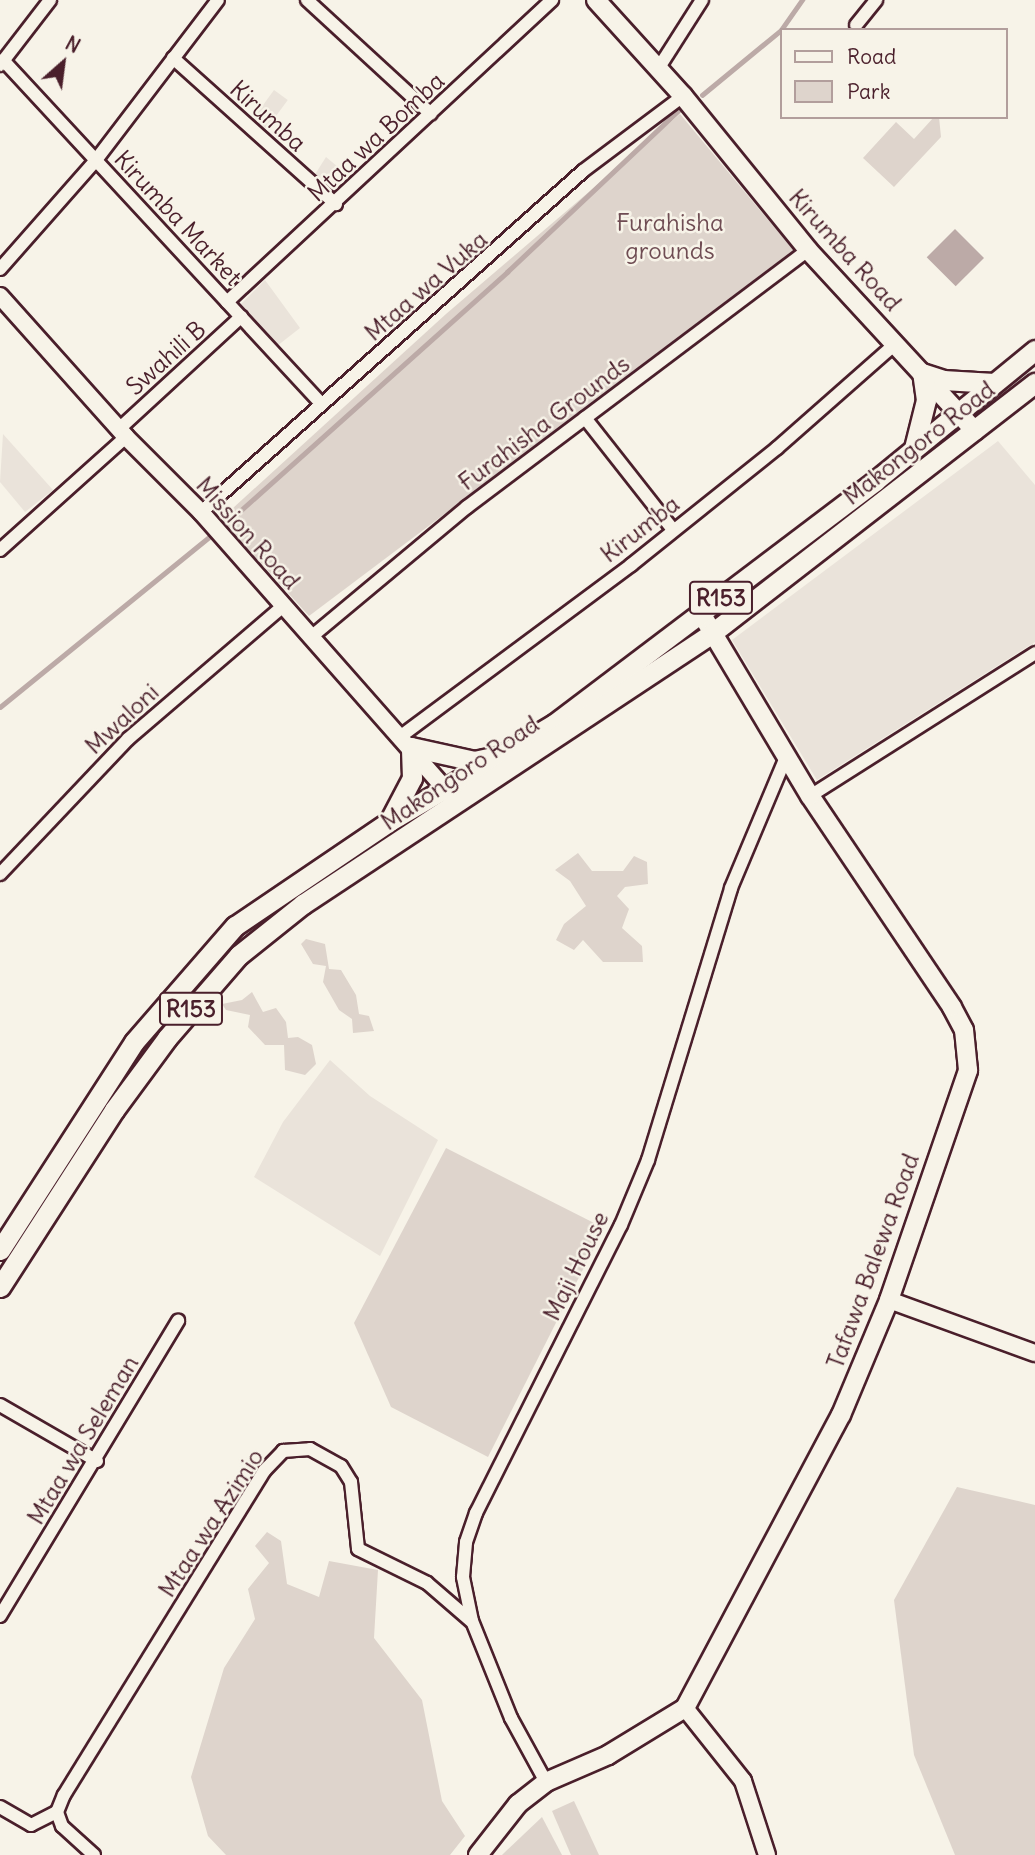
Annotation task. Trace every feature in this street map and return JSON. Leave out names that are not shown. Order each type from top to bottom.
[{"type":"main road","name":"Kirumba Road","points":[[596,0],[683,96],[808,250],[975,431]]},
{"type":"main road","name":"Makongoro Road","points":[[2,1244],[134,1042],[235,926],[390,821],[453,797],[502,754],[554,724],[701,613],[913,449],[1035,350]]},
{"type":"main road","points":[[913,449],[926,400],[922,373],[943,380],[994,383]]},
{"type":"main road","name":"Makongoro Road","points":[[0,1287],[132,1084],[239,955],[303,904],[453,797],[711,635],[1035,383]]},
{"type":"main road","name":"Tafawa Balewa Road","points":[[685,1708],[841,1415],[889,1300],[968,1070],[969,1050],[951,1007],[810,796],[711,635],[701,613]]},
{"type":"main road","points":[[390,821],[412,778],[406,742],[474,761],[502,754]]},
{"type":"main road","points":[[478,1855],[518,1804],[546,1782],[608,1755],[685,1708]]},
{"type":"street","points":[[2,62],[50,0]]},
{"type":"street","points":[[0,269],[96,160],[218,0]]},
{"type":"street","points":[[307,0],[431,114]]},
{"type":"street","name":"Mtaa wa Bomba","points":[[227,303],[552,0]]},
{"type":"street","points":[[658,69],[702,0]]},
{"type":"street","points":[[856,25],[876,0]]},
{"type":"street","name":"Kirumba","points":[[173,58],[336,204]]},
{"type":"street","name":"Kirumba Market","points":[[2,62],[322,404]]},
{"type":"street","name":"Mtaa wa Vuka","points":[[205,517],[322,404],[583,172],[683,96]]},
{"type":"street","name":"Furahisha Grounds","points":[[311,637],[467,507],[808,250]]},
{"type":"street","name":"Mission Road","points":[[0,296],[123,433],[205,517],[453,797]]},
{"type":"street","name":"Swahili B","points":[[123,433],[241,317]]},
{"type":"street","name":"Kirumba","points":[[406,742],[673,530],[896,343]]},
{"type":"street","points":[[585,418],[673,530]]},
{"type":"street","points":[[0,551],[123,433]]},
{"type":"street","name":"Mwaloni","points":[[0,874],[128,739],[283,606]]},
{"type":"street","points":[[810,796],[1035,653]]},
{"type":"street","name":"Maji House","points":[[546,1782],[511,1718],[472,1621],[463,1577],[466,1542],[476,1513],[621,1225],[648,1160],[731,888],[786,757]]},
{"type":"street","points":[[889,1300],[1035,1353]]},
{"type":"street","name":"Mtaa wa Seleman","points":[[0,1616],[97,1461],[178,1321]]},
{"type":"street","points":[[0,1405],[97,1461]]},
{"type":"street","name":"Mtaa wa Azimio","points":[[57,1812],[264,1471],[283,1451],[310,1449],[341,1466],[351,1482],[358,1549],[427,1583],[472,1621]]},
{"type":"street","points":[[685,1708],[743,1781],[766,1855]]},
{"type":"street","points":[[0,1807],[31,1825],[57,1812],[62,1826],[94,1855]]},
{"type":"shaded area","points":[[274,90],[288,100],[267,129],[253,119]]},
{"type":"shaded area","points":[[326,157],[338,167],[325,184],[314,176]]},
{"type":"shaded area","points":[[955,229],[984,258],[956,286],[927,257]]},
{"type":"shaded area","points":[[265,280],[300,328],[268,353],[238,307]]},
{"type":"shaded area","points":[[3,434],[53,490],[25,512],[0,482]]},
{"type":"shaded area","points":[[998,441],[1035,485],[1035,642],[817,780],[732,640]]},
{"type":"shaded area","points":[[330,1060],[370,1096],[438,1140],[380,1256],[254,1177],[283,1122]]},
{"type":"green space","name":"Furahisha grounds","points":[[680,114],[794,251],[309,616],[221,519],[446,314]]},
{"type":"green space","points":[[932,119],[939,119],[941,137],[894,187],[863,158],[896,122],[914,139]]},
{"type":"green space","points":[[578,853],[592,871],[623,871],[634,856],[647,862],[648,884],[625,887],[617,896],[629,909],[622,928],[642,946],[643,962],[603,962],[583,940],[574,950],[556,940],[564,924],[586,906],[570,881],[555,870]]},
{"type":"green space","points":[[306,939],[325,944],[329,969],[341,970],[356,995],[359,1014],[369,1016],[374,1031],[353,1033],[352,1019],[339,1010],[323,982],[326,966],[313,964],[301,944]]},
{"type":"green space","points":[[252,992],[263,1012],[276,1008],[286,1022],[288,1038],[298,1037],[312,1045],[316,1064],[305,1075],[285,1070],[284,1045],[265,1045],[248,1027],[250,1015],[226,1010],[222,1004],[242,1000]]},
{"type":"green space","points":[[446,1148],[604,1228],[488,1457],[391,1407],[354,1323]]},
{"type":"green space","points":[[957,1487],[1035,1505],[1035,1855],[955,1855],[914,1755],[894,1600]]},
{"type":"green space","points":[[267,1532],[281,1541],[287,1584],[319,1597],[329,1561],[378,1570],[374,1638],[422,1700],[442,1801],[465,1836],[450,1855],[226,1855],[208,1836],[191,1777],[224,1668],[255,1619],[248,1589],[269,1563],[255,1546]]},
{"type":"green space","points":[[574,1801],[599,1855],[571,1855],[552,1811]]},
{"type":"green space","points":[[542,1817],[562,1855],[502,1855],[504,1853]]},
{"type":"waterway","points":[[782,28],[802,0]]},
{"type":"waterway","points":[[702,95],[780,31]]},
{"type":"waterway","points":[[221,528],[507,272],[678,111]]},
{"type":"waterway","points":[[0,707],[214,533]]}]
